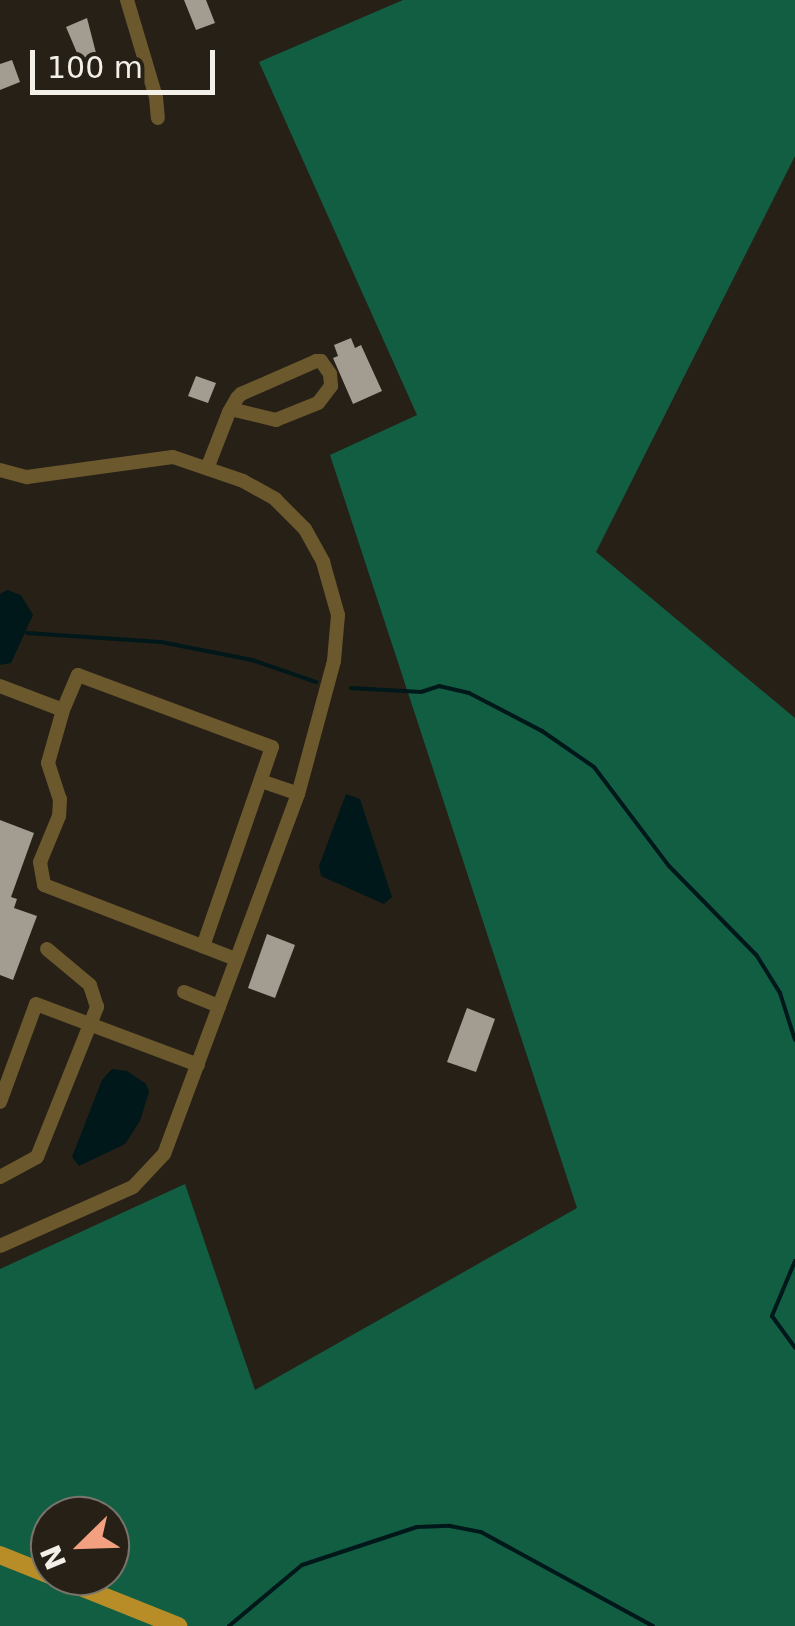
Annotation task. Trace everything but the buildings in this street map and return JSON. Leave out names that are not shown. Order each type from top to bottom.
[{"type":"main road","points":[[0,1555],[30,1567]]},
{"type":"main road","points":[[104,1596],[178,1626]]},
{"type":"street","points":[[127,0],[156,97],[158,118]]},
{"type":"street","points":[[208,466],[231,409],[241,394],[316,361],[322,361],[330,374],[328,392],[318,403],[276,420],[231,409]]},
{"type":"street","points":[[0,470],[27,477],[173,458],[208,466],[256,487],[287,509],[314,543],[336,599],[334,661],[298,794],[164,1154],[150,1174],[124,1192],[0,1246]]},
{"type":"street","points":[[203,946],[272,746],[78,675],[48,763],[60,800],[59,816],[40,862],[39,874],[44,885],[236,959]]},
{"type":"street","points":[[0,686],[63,710]]},
{"type":"street","points":[[261,782],[298,794]]},
{"type":"street","points":[[0,1177],[37,1157],[96,1007],[90,986],[47,949]]},
{"type":"street","points":[[184,992],[219,1006]]},
{"type":"street","points":[[0,1102],[36,1004],[198,1065]]},
{"type":"green space","points":[[403,0],[795,0],[795,156],[596,552],[795,718],[795,1626],[0,1626],[0,1269],[185,1184],[255,1390],[577,1208],[330,455],[417,415],[259,62]]},
{"type":"water","points":[[7,590],[21,595],[33,615],[11,663],[0,665],[0,594]]},
{"type":"water","points":[[346,794],[360,799],[392,897],[384,904],[321,876],[319,866]]},
{"type":"water","points":[[112,1069],[127,1071],[146,1084],[149,1092],[140,1121],[125,1144],[79,1166],[72,1157],[102,1080]]},
{"type":"waterway","points":[[27,633],[161,642],[252,660],[316,682]]},
{"type":"waterway","points":[[351,688],[421,692],[439,686],[469,693],[542,731],[594,767],[669,866],[757,956],[780,993],[795,1040]]},
{"type":"waterway","points":[[795,1261],[772,1316],[795,1348]]},
{"type":"waterway","points":[[229,1626],[302,1565],[417,1527],[450,1526],[481,1532],[653,1626]]}]
